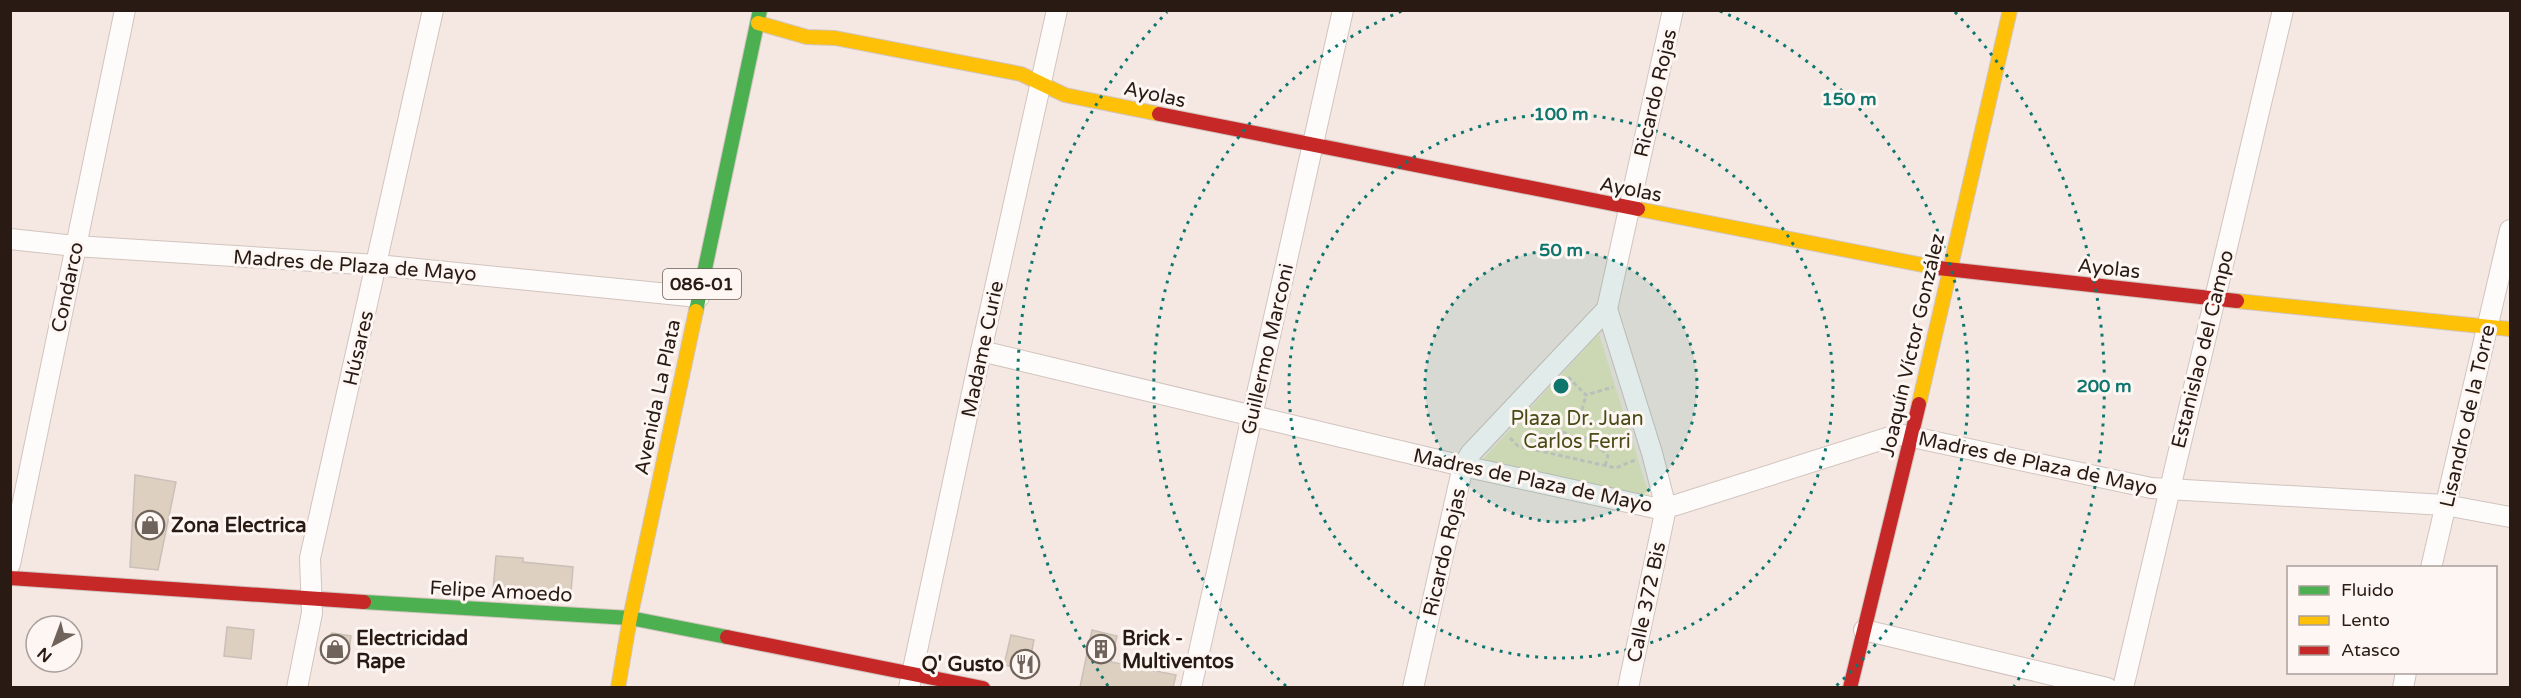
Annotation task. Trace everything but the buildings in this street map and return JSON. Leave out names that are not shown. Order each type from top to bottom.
[{"type":"street","name":"Condarco","points":[[10,564],[125,10]]},
{"type":"street","name":"Húsares","points":[[297,687],[312,613],[310,558],[433,10]]},
{"type":"street","name":"Madame Curie","points":[[911,680],[1057,10]]},
{"type":"street","name":"Guillermo Marconi","points":[[1191,687],[1343,10]]},
{"type":"street","name":"Ricardo Rojas","points":[[1413,687],[1463,466],[1471,453],[1607,309],[1673,10]]},
{"type":"street","name":"Joaquín Víctor González","points":[[1850,687],[1951,271],[2010,10]]},
{"type":"street","name":"Estanislao del Campo","points":[[2122,687],[2283,10]]},
{"type":"street","name":"Ayolas","points":[[759,16],[807,37],[836,38],[1021,74],[1065,95],[1629,209],[1951,271],[2511,329]]},
{"type":"street","name":"Avenida La Plata","points":[[618,687],[630,618],[759,16]]},
{"type":"street","name":"Lisandro de la Torre","points":[[2431,566],[2511,230]]},
{"type":"street","name":"Madres de Plaza de Mayo","points":[[10,239],[75,246],[377,265],[699,297]]},
{"type":"street","name":"Calle 372 Bis","points":[[1607,309],[1652,453],[1666,508],[1628,687]]},
{"type":"street","name":"Madres de Plaza de Mayo","points":[[981,351],[1463,466],[1655,508],[1666,508],[1893,436],[1911,436],[2169,490],[2466,507],[2511,517]]},
{"type":"street","name":"Felipe Amoedo","points":[[10,578],[630,618],[911,680],[983,687]]},
{"type":"street","points":[[1864,630],[2107,687]]},
{"type":"path","points":[[1554,363],[1586,395]]},
{"type":"path","points":[[1586,395],[1629,381]]},
{"type":"path","points":[[1582,410],[1586,395]]},
{"type":"path","points":[[1496,426],[1518,446],[1616,468],[1652,453]]},
{"type":"path","points":[[1535,450],[1537,439],[1563,432],[1576,439],[1589,438],[1608,456],[1605,466]]},
{"type":"green space","name":"Plaza Dr. Juan Carlos Ferri","points":[[1599,334],[1650,498],[1482,460]]},
{"type":"traffic: fast","points":[[696,311],[760,10]]},
{"type":"traffic: fast","points":[[364,602],[630,618],[727,637]]},
{"type":"traffic: slow","points":[[1919,404],[2010,10]]},
{"type":"traffic: slow","points":[[758,23],[807,37],[835,38],[1021,74],[1065,95],[1159,114]]},
{"type":"traffic: slow","points":[[1638,209],[1938,268]]},
{"type":"traffic: slow","points":[[2237,301],[2510,329]]},
{"type":"traffic: slow","points":[[618,688],[630,618],[696,311]]},
{"type":"traffic: jam","points":[[1159,114],[1638,209]]},
{"type":"traffic: jam","points":[[1938,268],[2237,301]]},
{"type":"traffic: jam","points":[[1850,688],[1919,404]]},
{"type":"traffic: jam","points":[[10,578],[364,602]]},
{"type":"traffic: jam","points":[[727,637],[983,688]]},
{"type":"place","name":"Zona Electrica","points":[[150,525]]},
{"type":"place","name":"Electricidad Rape","points":[[335,649]]},
{"type":"place","name":"Brick - Multiventos","points":[[1101,649]]},
{"type":"place","name":"Q' Gusto","points":[[1025,664]]}]
